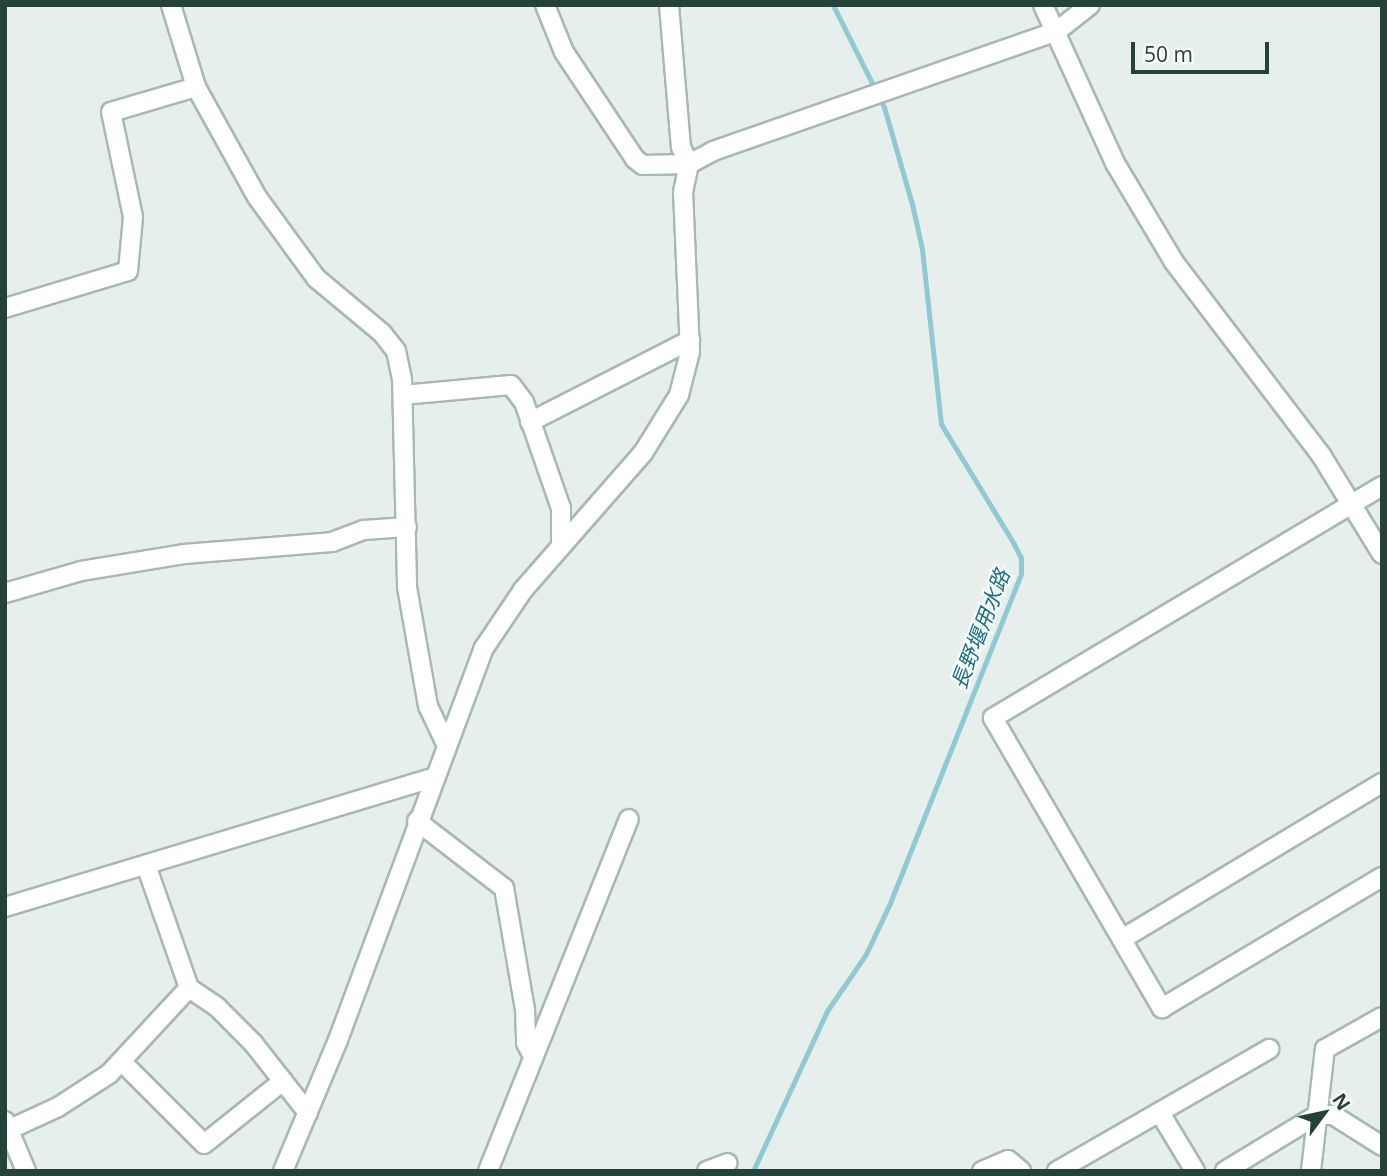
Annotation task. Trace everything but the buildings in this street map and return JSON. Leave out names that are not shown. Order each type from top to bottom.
[{"type":"street","points":[[171,5],[196,87],[287,242],[316,278],[382,333],[396,351],[403,395],[407,587],[428,706],[447,746]]},
{"type":"street","points":[[545,5],[565,52],[635,159],[643,165],[689,164],[713,150],[1057,31],[1090,5]]},
{"type":"street","points":[[283,1171],[484,648],[561,544],[664,423],[679,395],[690,340],[683,192],[689,164],[681,147],[669,5]]},
{"type":"street","points":[[1043,5],[1115,163],[1174,261],[1321,455],[1382,554]]},
{"type":"street","points":[[5,308],[128,271],[133,217],[111,112],[196,87]]},
{"type":"street","points":[[530,422],[690,340]]},
{"type":"street","points":[[403,395],[511,385],[530,422],[561,508],[561,544]]},
{"type":"street","points":[[1382,486],[993,718],[1162,1008],[1382,877]]},
{"type":"street","points":[[5,593],[80,571],[171,556],[332,542],[363,530],[407,527]]},
{"type":"street","points":[[5,907],[433,778]]},
{"type":"street","points":[[1122,939],[1382,783]]},
{"type":"street","points":[[488,1171],[629,819]]},
{"type":"street","points":[[417,821],[504,888],[525,1009],[526,1043],[533,1056]]},
{"type":"street","points":[[146,865],[189,988],[217,1007],[253,1042],[307,1113]]},
{"type":"street","points":[[26,1171],[7,1125],[80,1095],[121,1061],[189,988]]},
{"type":"street","points":[[1311,1171],[1325,1049],[1382,1017]]},
{"type":"street","points":[[1069,1168],[1269,1049]]},
{"type":"street","points":[[121,1061],[204,1144],[283,1081]]},
{"type":"street","points":[[1160,1113],[1195,1171]]},
{"type":"street","points":[[1225,1171],[1317,1115],[1333,1115],[1382,1146]]},
{"type":"street","points":[[982,1171],[1008,1160],[1021,1171]]},
{"type":"street","points":[[707,1171],[728,1163]]},
{"type":"waterway","name":"長野堰用水路","points":[[753,1171],[827,1011],[866,954],[890,903],[1021,573],[1021,558],[1014,544],[941,424],[922,249],[912,204],[884,107],[833,5]]}]
